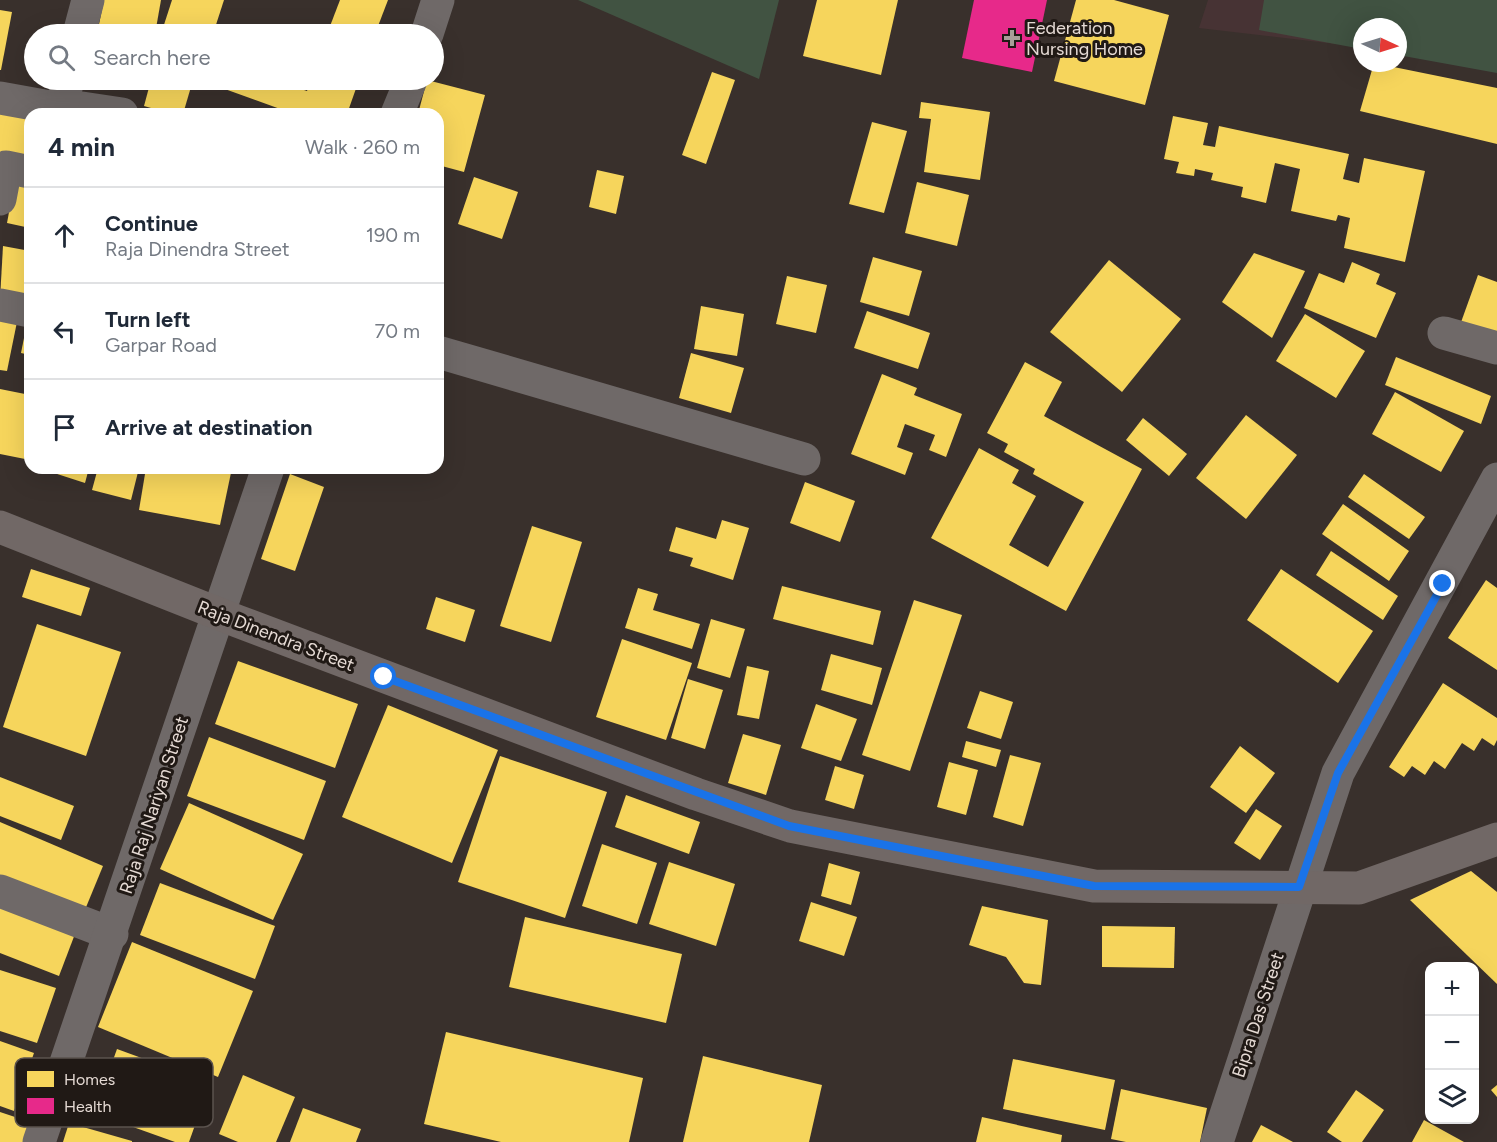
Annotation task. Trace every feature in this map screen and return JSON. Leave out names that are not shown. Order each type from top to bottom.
[{"type":"main road","name":"Raja Dinendra Street","points":[[0,527],[218,614],[696,794],[789,826],[1094,886],[1359,888],[1497,839]]},
{"type":"street","points":[[82,24],[88,0]]},
{"type":"street","points":[[430,24],[438,0]]},
{"type":"street","points":[[399,108],[407,90]]},
{"type":"street","points":[[0,98],[64,94],[82,108]]},
{"type":"street","points":[[0,199],[6,167],[24,171]]},
{"type":"street","points":[[0,305],[24,310]]},
{"type":"street","points":[[1444,333],[1497,348]]},
{"type":"street","points":[[444,354],[804,459]]},
{"type":"street","name":"Raja Raj Nariyan Street","points":[[68,1058],[266,474]]},
{"type":"street","name":"Bipra Das Street","points":[[1217,1142],[1338,773],[1497,479]]},
{"type":"street","points":[[0,891],[112,934]]},
{"type":"street","name":"Raja Raj Nariyan Street","points":[[39,1142],[44,1127]]},
{"type":"shaded area","points":[[1208,0],[1497,0],[1407,25],[1407,18],[1353,18],[1353,46],[1199,28]]},
{"type":"green space","points":[[578,0],[779,0],[759,79]]},
{"type":"green space","points":[[1264,0],[1497,0],[1497,73],[1407,57],[1407,18],[1353,18],[1353,47],[1259,30]]},
{"type":"building: Homes","points":[[104,0],[161,0],[157,24],[99,24]]},
{"type":"building: Homes","points":[[172,0],[224,0],[216,24],[164,24]]},
{"type":"building: Homes","points":[[340,0],[388,0],[379,24],[331,24]]},
{"type":"building: Homes","points":[[817,0],[898,0],[881,75],[803,56]]},
{"type":"building: Homes","points":[[1076,0],[1114,0],[1169,15],[1145,105],[1054,81]]},
{"type":"building: Homes","points":[[0,10],[12,12],[1,70],[0,70]]},
{"type":"building: Homes","points":[[1407,70],[1497,88],[1497,144],[1360,111],[1371,72],[1407,72]]},
{"type":"building: Homes","points":[[712,72],[735,80],[706,164],[682,155]]},
{"type":"building: Homes","points":[[444,84],[485,95],[464,172],[444,167],[444,108],[420,108],[424,90],[444,90]]},
{"type":"building: Homes","points":[[148,90],[190,90],[185,108],[144,106]]},
{"type":"building: Homes","points":[[228,90],[355,90],[349,108],[277,108]]},
{"type":"building: Homes","points":[[921,102],[990,112],[980,180],[924,172],[931,119],[919,118]]},
{"type":"building: Homes","points":[[0,112],[24,117],[24,165],[0,160]]},
{"type":"building: Homes","points":[[1173,116],[1208,123],[1203,145],[1215,147],[1219,126],[1349,154],[1343,179],[1359,183],[1364,158],[1425,171],[1405,262],[1344,248],[1350,218],[1338,215],[1336,221],[1291,211],[1300,169],[1275,163],[1266,203],[1241,197],[1243,187],[1211,180],[1213,173],[1195,169],[1194,176],[1176,173],[1179,162],[1164,159]]},
{"type":"building: Homes","points":[[872,122],[907,131],[884,213],[849,204]]},
{"type":"building: Homes","points":[[597,170],[624,176],[616,214],[589,207]]},
{"type":"building: Homes","points":[[16,174],[24,176],[24,227],[7,223]]},
{"type":"building: Homes","points":[[474,177],[518,192],[502,239],[458,224]]},
{"type":"building: Homes","points":[[917,182],[969,195],[957,246],[905,233]]},
{"type":"building: Homes","points":[[3,246],[24,250],[24,303],[0,299]]},
{"type":"building: Homes","points":[[1254,253],[1305,271],[1272,338],[1222,302]]},
{"type":"building: Homes","points":[[873,257],[922,271],[909,316],[860,302]]},
{"type":"building: Homes","points":[[1109,260],[1181,319],[1122,392],[1050,332]]},
{"type":"building: Homes","points":[[1352,262],[1380,274],[1376,284],[1396,293],[1376,338],[1304,308],[1319,273],[1344,283]]},
{"type":"building: Homes","points":[[1478,275],[1497,282],[1497,339],[1460,325]]},
{"type":"building: Homes","points":[[787,276],[827,285],[816,333],[776,324]]},
{"type":"building: Homes","points":[[701,306],[744,314],[737,356],[694,349]]},
{"type":"building: Homes","points":[[867,311],[930,333],[918,369],[854,348]]},
{"type":"building: Homes","points":[[0,314],[18,317],[7,371],[0,370]]},
{"type":"building: Homes","points":[[1305,314],[1365,351],[1336,398],[1276,361]]},
{"type":"building: Homes","points":[[24,338],[24,354],[21,353]]},
{"type":"building: Homes","points":[[691,353],[744,368],[731,413],[679,398]]},
{"type":"building: Homes","points":[[1396,357],[1491,396],[1481,424],[1385,385]]},
{"type":"building: Homes","points":[[1025,362],[1062,382],[1044,416],[1142,469],[1066,611],[931,538],[979,448],[1019,470],[1012,483],[1036,496],[1009,545],[1048,567],[1084,502],[1033,474],[1035,469],[1004,452],[1008,444],[987,433]]},
{"type":"building: Homes","points":[[882,374],[917,388],[914,395],[962,414],[946,457],[929,450],[935,435],[905,424],[897,447],[913,453],[905,475],[851,454]]},
{"type":"building: Homes","points":[[0,389],[24,394],[24,459],[0,454]]},
{"type":"building: Homes","points":[[1395,392],[1464,431],[1441,472],[1372,434]]},
{"type":"building: Homes","points":[[1246,415],[1297,455],[1246,519],[1196,478]]},
{"type":"building: Homes","points":[[1143,418],[1187,454],[1169,476],[1126,440]]},
{"type":"building: Homes","points":[[57,474],[87,474],[85,483]]},
{"type":"building: Homes","points":[[96,474],[138,474],[131,500],[92,490]]},
{"type":"building: Homes","points":[[145,474],[231,474],[220,525],[139,510]]},
{"type":"building: Homes","points":[[290,474],[324,487],[295,571],[261,559]]},
{"type":"building: Homes","points":[[1364,474],[1425,517],[1409,539],[1348,497]]},
{"type":"building: Homes","points":[[805,482],[855,501],[840,542],[790,523]]},
{"type":"building: Homes","points":[[1343,504],[1409,551],[1389,581],[1322,534]]},
{"type":"building: Homes","points":[[722,520],[749,528],[733,580],[690,566],[693,558],[669,551],[676,527],[716,539]]},
{"type":"building: Homes","points":[[532,526],[582,542],[551,642],[500,626]]},
{"type":"building: Homes","points":[[1331,551],[1398,596],[1383,620],[1316,575]]},
{"type":"building: Homes","points":[[31,569],[90,588],[81,616],[22,597]]},
{"type":"building: Homes","points":[[1281,569],[1373,631],[1338,683],[1247,620]]},
{"type":"building: Homes","points":[[1486,580],[1497,588],[1497,670],[1448,638]]},
{"type":"building: Homes","points":[[782,586],[881,611],[873,645],[773,619]]},
{"type":"building: Homes","points":[[638,588],[658,594],[653,610],[700,624],[692,649],[625,628]]},
{"type":"building: Homes","points":[[436,597],[475,610],[465,642],[426,629]]},
{"type":"building: Homes","points":[[914,600],[962,615],[910,771],[862,755]]},
{"type":"building: Homes","points":[[711,619],[745,629],[730,678],[697,668]]},
{"type":"building: Homes","points":[[37,624],[121,652],[86,756],[3,727]]},
{"type":"building: Homes","points":[[622,639],[692,663],[666,740],[596,717]]},
{"type":"building: Homes","points":[[831,654],[882,668],[872,705],[821,690]]},
{"type":"building: Homes","points":[[238,661],[358,704],[335,768],[215,724]]},
{"type":"building: Homes","points":[[747,666],[769,671],[759,719],[737,715]]},
{"type":"building: Homes","points":[[688,679],[723,690],[705,749],[671,738]]},
{"type":"building: Homes","points":[[1443,683],[1497,718],[1497,740],[1494,746],[1482,738],[1474,751],[1462,743],[1445,769],[1434,761],[1425,775],[1412,766],[1404,777],[1389,767]]},
{"type":"building: Homes","points":[[980,691],[1013,702],[1001,739],[967,728]]},
{"type":"building: Homes","points":[[816,704],[857,719],[841,761],[801,748]]},
{"type":"building: Homes","points":[[388,705],[498,750],[452,863],[342,817]]},
{"type":"building: Homes","points":[[743,734],[781,745],[766,795],[728,783]]},
{"type":"building: Homes","points":[[209,737],[326,781],[304,840],[187,796]]},
{"type":"building: Homes","points":[[966,741],[1001,750],[996,767],[962,757]]},
{"type":"building: Homes","points":[[1240,746],[1275,773],[1246,813],[1210,787]]},
{"type":"building: Homes","points":[[1010,755],[1041,763],[1023,826],[993,817]]},
{"type":"building: Homes","points":[[500,756],[607,792],[565,918],[458,882]]},
{"type":"building: Homes","points":[[949,762],[978,770],[966,815],[937,807]]},
{"type":"building: Homes","points":[[835,766],[864,775],[854,809],[825,800]]},
{"type":"building: Homes","points":[[0,777],[74,806],[61,840],[0,816]]},
{"type":"building: Homes","points":[[626,795],[700,822],[689,854],[615,827]]},
{"type":"building: Homes","points":[[189,803],[303,854],[273,920],[160,869]]},
{"type":"building: Homes","points":[[1256,809],[1282,826],[1260,860],[1234,843]]},
{"type":"building: Homes","points":[[0,822],[103,866],[82,917],[0,882]]},
{"type":"building: Homes","points":[[602,844],[657,863],[637,924],[582,906]]},
{"type":"building: Homes","points":[[669,862],[735,884],[716,946],[649,924]]},
{"type":"building: Homes","points":[[829,863],[860,872],[851,905],[821,896]]},
{"type":"building: Homes","points":[[1471,871],[1497,892],[1497,984],[1479,967],[1479,962],[1474,962],[1410,900]]},
{"type":"building: Homes","points":[[160,883],[275,926],[255,979],[140,935]]},
{"type":"building: Homes","points":[[0,897],[78,926],[59,976],[0,953]]},
{"type":"building: Homes","points":[[811,902],[857,917],[844,956],[799,941]]},
{"type":"building: Homes","points":[[982,906],[1048,920],[1041,985],[1024,983],[1006,957],[969,945]]},
{"type":"building: Homes","points":[[525,917],[682,954],[666,1023],[509,987]]},
{"type":"building: Homes","points":[[1102,926],[1175,927],[1174,968],[1102,967]]},
{"type":"building: Homes","points":[[132,942],[253,991],[218,1077],[213,1075],[213,1058],[172,1058],[98,1027]]},
{"type":"building: Homes","points":[[0,970],[56,988],[37,1043],[0,1031]]},
{"type":"building: Homes","points":[[446,1032],[643,1078],[629,1142],[501,1142],[424,1124]]},
{"type":"building: Homes","points":[[0,1041],[34,1053],[32,1058],[15,1058],[14,1111],[0,1106]]},
{"type":"building: Homes","points":[[117,1049],[142,1058],[114,1058]]},
{"type":"building: Homes","points":[[703,1056],[822,1085],[809,1142],[683,1142]]},
{"type":"building: Homes","points":[[1013,1059],[1115,1080],[1105,1130],[1003,1109]]},
{"type":"building: Homes","points":[[243,1075],[295,1097],[276,1142],[238,1142],[219,1134]]},
{"type":"building: Homes","points":[[1497,1085],[1497,1097],[1491,1090]]},
{"type":"building: Homes","points":[[1121,1089],[1207,1108],[1200,1142],[1126,1142],[1111,1139]]},
{"type":"building: Homes","points":[[1356,1090],[1384,1110],[1362,1142],[1342,1142],[1327,1132]]},
{"type":"building: Homes","points":[[303,1108],[361,1129],[356,1142],[290,1142]]},
{"type":"building: Homes","points":[[0,1112],[15,1117],[15,1127],[35,1127],[30,1142],[0,1142]]},
{"type":"building: Homes","points":[[982,1117],[1062,1135],[1061,1142],[976,1142]]},
{"type":"building: Homes","points":[[1424,1120],[1425,1124],[1431,1124],[1464,1142],[1412,1142]]},
{"type":"building: Homes","points":[[1261,1125],[1293,1142],[1252,1142]]},
{"type":"building: Homes","points":[[68,1127],[83,1127],[132,1141],[132,1142],[63,1142]]},
{"type":"building: Homes","points":[[133,1127],[194,1127],[189,1142],[175,1142]]},
{"type":"building: Health","points":[[974,0],[1047,0],[1032,72],[962,58]]},
{"type":"place","name":"Federation Nursing Home","points":[[1012,38]]},
{"type":"route","points":[[384,677],[696,794],[789,826],[1094,886],[1299,887],[1338,773],[1443,584]]}]
